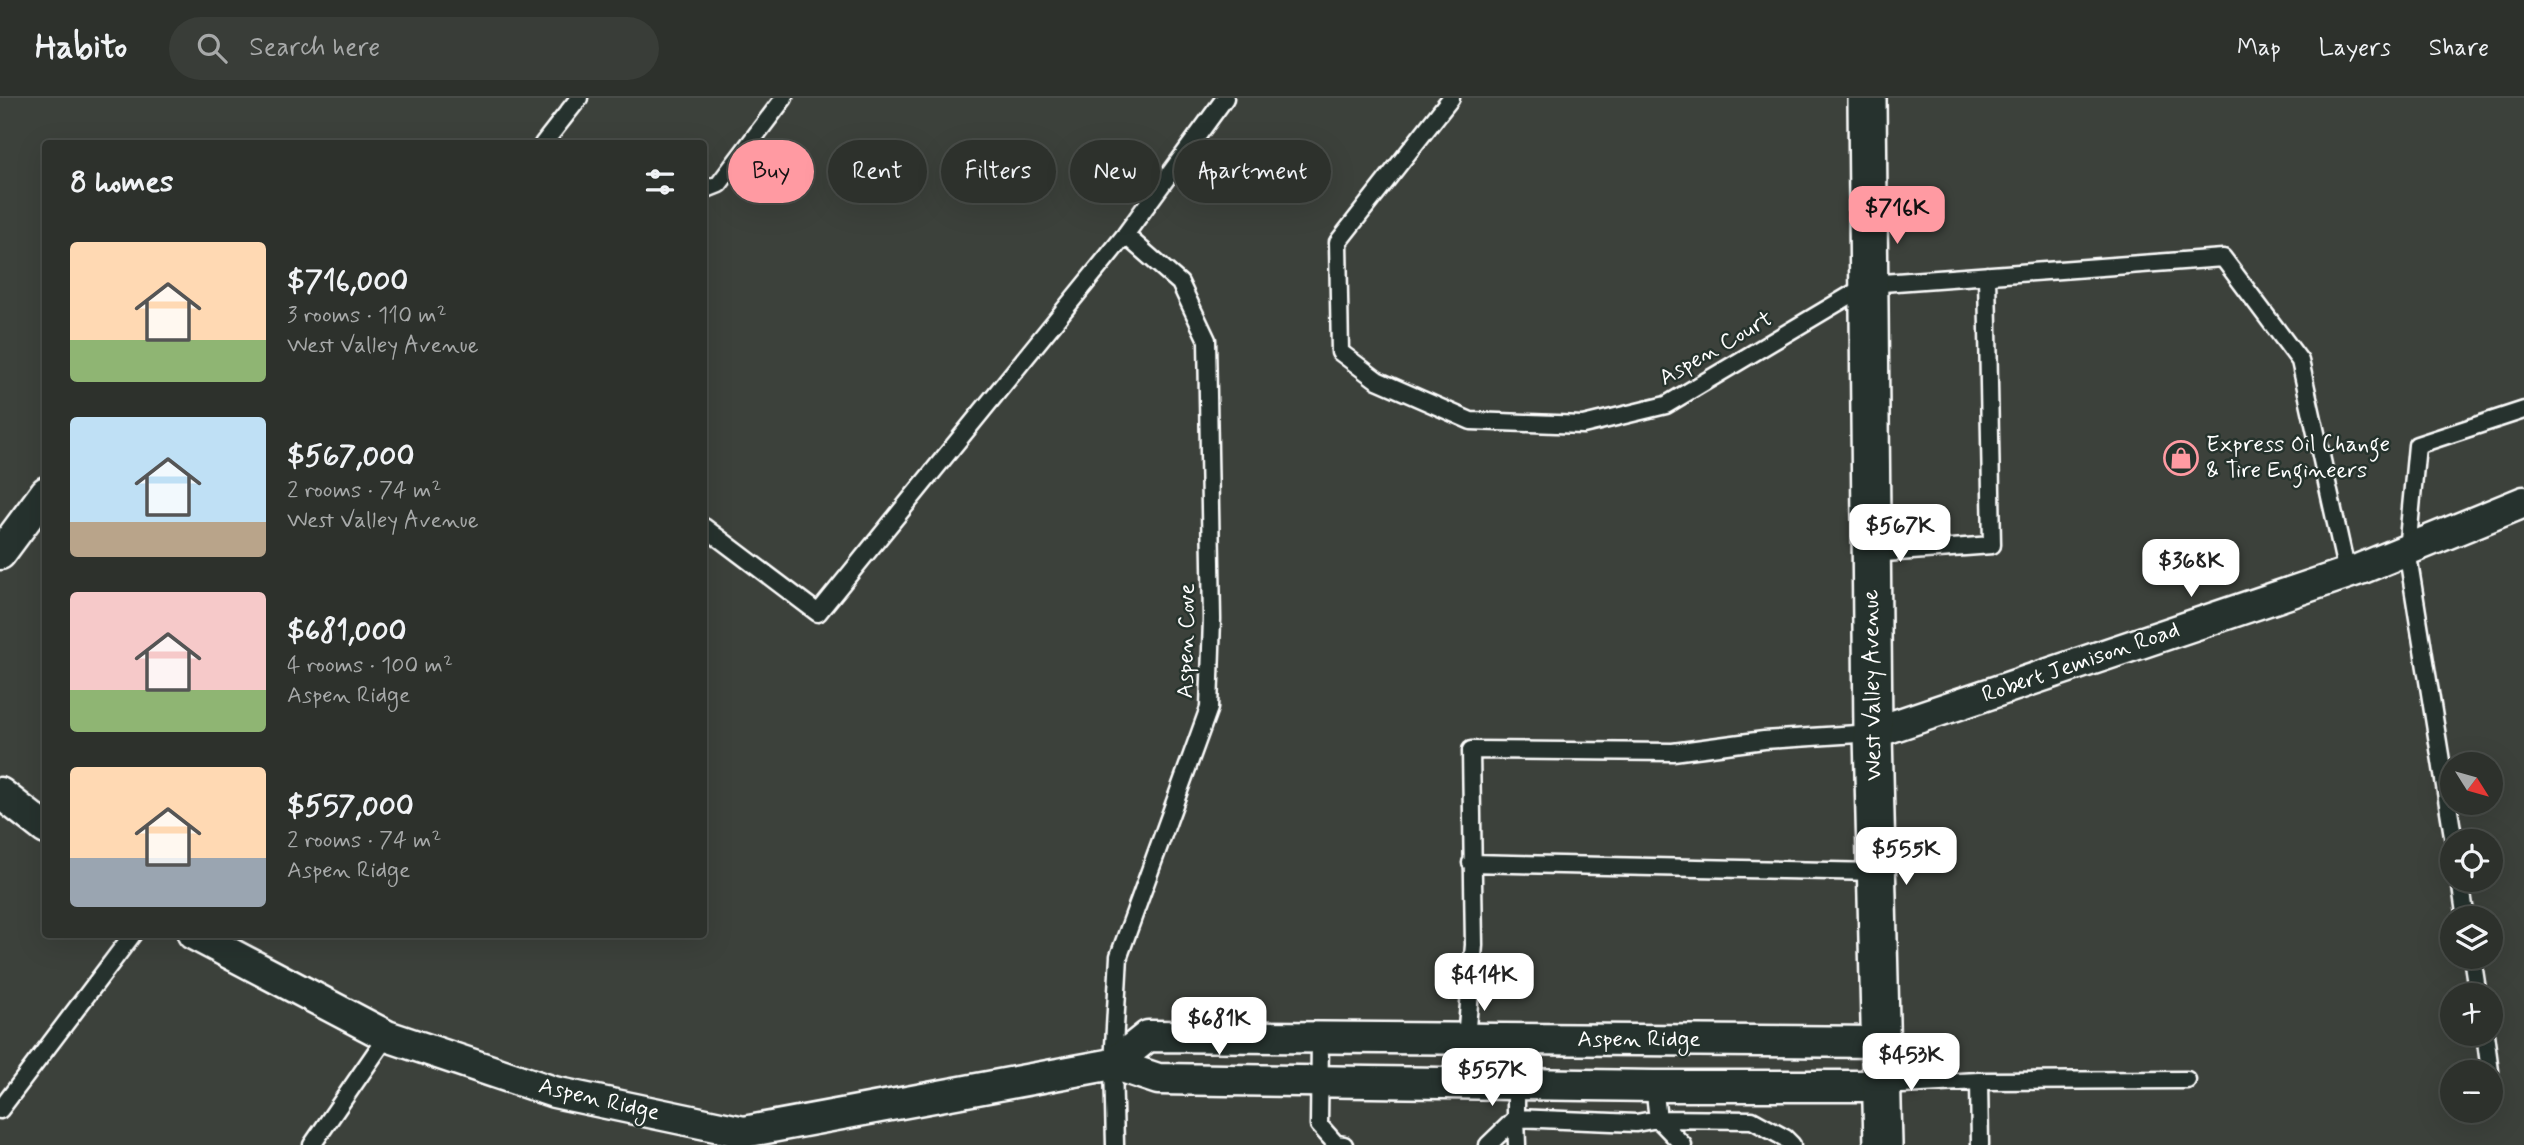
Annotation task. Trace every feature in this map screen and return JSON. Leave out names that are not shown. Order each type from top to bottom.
[{"type":"street","name":"West Valley Avenue","points":[[1867,98],[1873,733],[1883,1145]]},
{"type":"street","points":[[0,554],[42,497]]},
{"type":"street","name":"Robert Jemison Road","points":[[1873,733],[2347,573],[2524,502]]},
{"type":"street","points":[[0,793],[42,826]]},
{"type":"street","name":"Aspen Ridge","points":[[201,938],[387,1036],[554,1092],[744,1132],[1113,1064],[1148,1036],[1881,1042]]},
{"type":"street","points":[[1243,1080],[1245,1037]]},
{"type":"street","points":[[1466,1039],[1466,1082]]},
{"type":"street","name":"Aspen Ridge","points":[[1113,1064],[1158,1080],[1882,1086]]},
{"type":"lane","points":[[546,140],[579,98]]},
{"type":"lane","points":[[707,189],[719,184],[784,98]]},
{"type":"lane","points":[[707,529],[818,613],[1125,235],[1226,98]]},
{"type":"lane","name":"Aspen Court","points":[[1451,98],[1338,242],[1340,352],[1377,380],[1471,421],[1583,425],[1666,405],[1869,284]]},
{"type":"lane","name":"Aspen Cove","points":[[1115,1145],[1113,1064],[1119,956],[1209,708],[1212,619],[1207,340],[1180,283],[1125,235]]},
{"type":"lane","points":[[1869,284],[2223,258],[2300,361],[2347,573]]},
{"type":"lane","points":[[1871,555],[1992,545],[1987,275]]},
{"type":"lane","points":[[2452,829],[2407,550],[2417,445],[2524,411]]},
{"type":"lane","points":[[1466,1039],[1474,945],[1471,750],[1673,752],[1764,740],[1873,733]]},
{"type":"lane","points":[[1471,863],[1877,872]]},
{"type":"lane","points":[[0,1110],[130,938]]},
{"type":"lane","points":[[312,1145],[387,1036]]},
{"type":"lane","points":[[1320,1038],[1319,1125],[1336,1144],[1344,1145]]},
{"type":"lane","points":[[1516,1039],[1517,1145]]},
{"type":"lane","points":[[1882,1086],[1979,1081],[2187,1080]]},
{"type":"lane","points":[[1979,1081],[1980,1145]]},
{"type":"lane","points":[[1654,1086],[1658,1119],[1683,1145]]},
{"type":"lane","points":[[1488,1145],[1516,1118],[1636,1124],[1658,1119],[1752,1120],[1785,1138],[1792,1145]]},
{"type":"place","name":"Express Oil Change & Tire Engineers","points":[[2181,458]]}]
